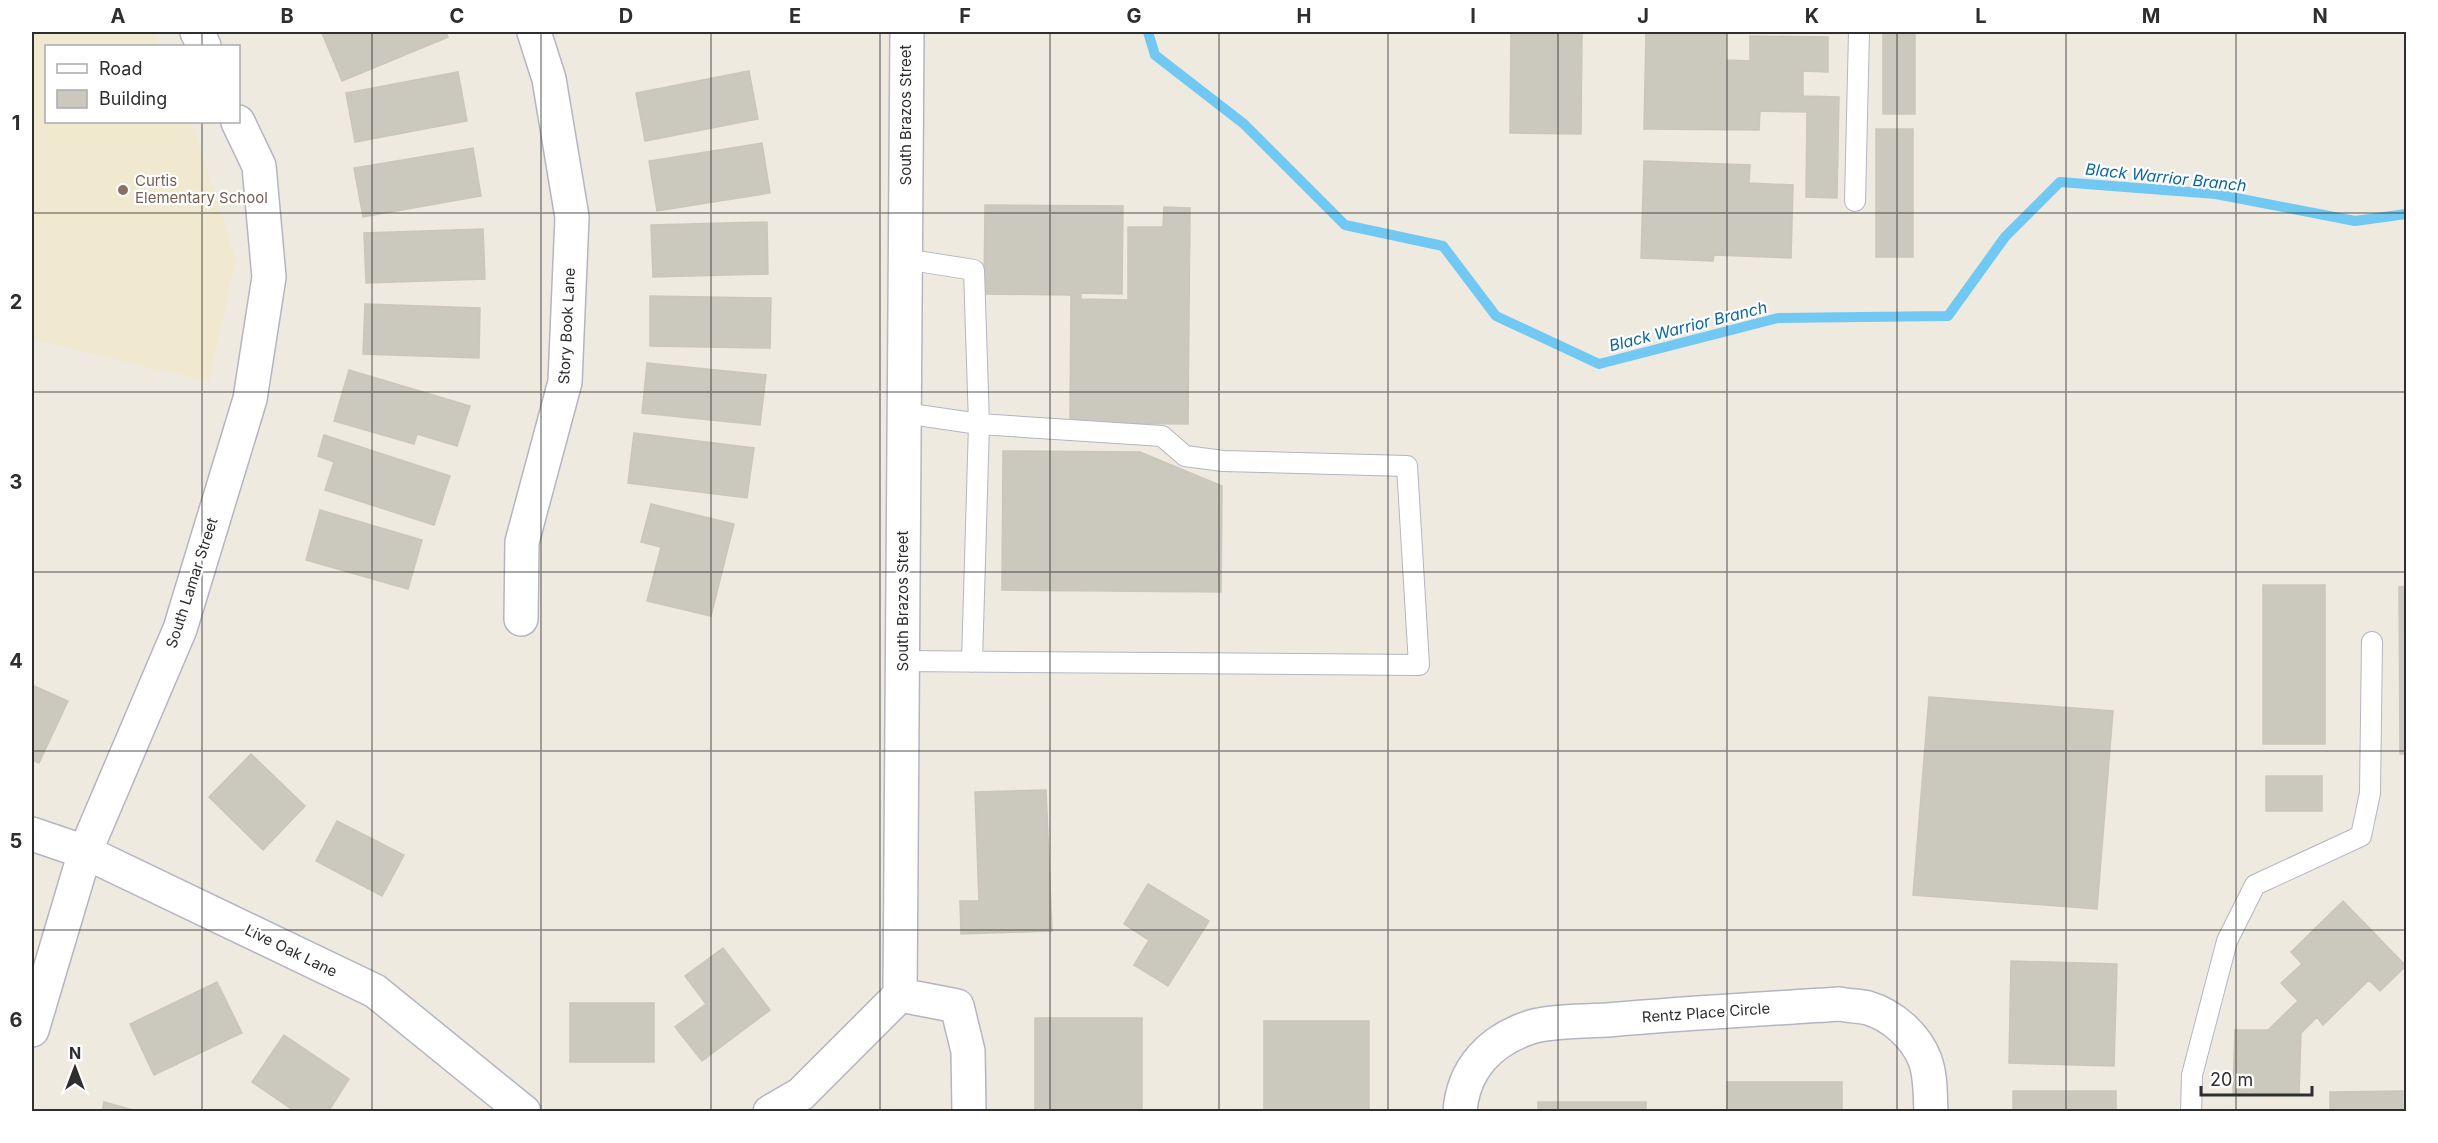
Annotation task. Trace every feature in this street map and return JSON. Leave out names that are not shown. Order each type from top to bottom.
[{"type":"street","name":"Story Book Lane","points":[[520,619],[522,542],[565,382],[572,218],[549,79],[534,32]]},
{"type":"street","name":"South Brazos Street","points":[[900,995],[907,32]]},
{"type":"street","name":"South Lamar Street","points":[[32,1030],[86,852],[180,628],[250,399],[269,277],[259,166],[238,123]]},
{"type":"street","name":"Live Oak Lane","points":[[32,834],[86,852],[375,991],[524,1112]]},
{"type":"street","points":[[770,1112],[801,1094],[900,995],[957,1006],[968,1051],[969,1112]]},
{"type":"street","name":"Rentz Place Circle","points":[[1460,1112],[1461,1093],[1473,1067],[1489,1050],[1510,1036],[1533,1026],[1670,1014],[1840,1005],[1868,1008],[1894,1019],[1915,1043],[1925,1061],[1930,1086],[1930,1112]]},
{"type":"lane","points":[[1856,201],[1858,32]]},
{"type":"lane","points":[[905,259],[974,270],[979,424],[972,662]]},
{"type":"lane","points":[[902,661],[1419,665],[1407,466],[1223,461],[1185,456],[1162,436],[979,424],[904,413]]},
{"type":"lane","points":[[2191,1112],[2192,1076],[2227,941],[2255,885],[2361,836],[2370,793],[2372,642]]},
{"type":"shaded area","name":"Curtis Elementary School","points":[[32,32],[154,32],[160,45],[45,45],[45,123],[192,123],[236,259],[209,382],[32,339]]},
{"type":"building","points":[[446,32],[448,37],[342,81],[322,33]]},
{"type":"building","points":[[1511,32],[1582,32],[1581,134],[1510,133]]},
{"type":"building","points":[[1646,32],[1726,32],[1726,60],[1750,61],[1750,36],[1828,37],[1828,72],[1803,71],[1803,96],[1839,97],[1837,198],[1806,197],[1807,112],[1760,111],[1759,130],[1644,129]]},
{"type":"building","points":[[1883,32],[1915,32],[1915,114],[1883,114]]},
{"type":"building","points":[[749,71],[758,119],[645,141],[636,93]]},
{"type":"building","points":[[458,72],[467,121],[355,142],[346,93]]},
{"type":"building","points":[[1876,129],[1913,129],[1913,257],[1876,257]]},
{"type":"building","points":[[762,143],[770,193],[657,211],[649,161]]},
{"type":"building","points":[[473,148],[481,196],[363,217],[354,168]]},
{"type":"building","points":[[1644,161],[1750,165],[1749,183],[1793,185],[1791,258],[1714,255],[1713,261],[1641,258]]},
{"type":"building","points":[[985,205],[1123,206],[1122,294],[1081,293],[1081,299],[1128,300],[1128,227],[1163,227],[1164,207],[1190,208],[1188,424],[1070,423],[1071,295],[984,294]]},
{"type":"building","points":[[767,222],[768,274],[653,277],[651,225]]},
{"type":"building","points":[[483,229],[485,279],[366,283],[364,233]]},
{"type":"building","points":[[650,296],[771,298],[770,348],[650,346]]},
{"type":"building","points":[[365,304],[480,308],[479,358],[363,354]]},
{"type":"building","points":[[647,363],[766,375],[760,425],[642,413]]},
{"type":"building","points":[[349,370],[470,406],[457,446],[417,434],[414,444],[334,421]]},
{"type":"building","points":[[634,433],[754,448],[747,498],[628,483]]},
{"type":"building","points":[[324,435],[450,476],[434,525],[325,490],[334,462],[318,456]]},
{"type":"building","points":[[1003,451],[1140,452],[1222,486],[1221,592],[1002,590]]},
{"type":"building","points":[[651,504],[734,524],[711,616],[647,601],[661,547],[641,542]]},
{"type":"building","points":[[320,510],[422,540],[408,589],[306,560]]},
{"type":"building","points":[[2263,585],[2325,585],[2325,744],[2263,744]]},
{"type":"building","points":[[2406,586],[2406,754],[2400,754],[2399,587]]},
{"type":"building","points":[[32,685],[68,701],[39,763],[32,760]]},
{"type":"building","points":[[1929,697],[2113,711],[2097,909],[1913,895]]},
{"type":"building","points":[[251,754],[305,806],[263,850],[209,797]]},
{"type":"building","points":[[2266,776],[2322,776],[2322,811],[2266,811]]},
{"type":"building","points":[[1046,790],[1052,931],[961,934],[960,901],[979,901],[975,792]]},
{"type":"building","points":[[337,821],[404,855],[382,896],[316,861]]},
{"type":"building","points":[[1148,884],[1209,921],[1168,986],[1134,965],[1149,940],[1124,924]]},
{"type":"building","points":[[2343,901],[2406,966],[2380,991],[2369,980],[2323,1025],[2317,1017],[2301,1033],[2299,1095],[2233,1093],[2235,1030],[2268,1030],[2298,1001],[2281,983],[2302,964],[2291,952]]},
{"type":"building","points":[[723,948],[770,1010],[702,1061],[675,1027],[706,1004],[685,976]]},
{"type":"building","points":[[2011,961],[2117,964],[2114,1066],[2009,1063]]},
{"type":"building","points":[[217,982],[242,1033],[154,1075],[130,1024]]},
{"type":"building","points":[[570,1003],[654,1003],[654,1062],[570,1062]]},
{"type":"building","points":[[1035,1018],[1142,1018],[1142,1112],[1035,1112]]},
{"type":"building","points":[[1264,1021],[1369,1021],[1369,1112],[1264,1112]]},
{"type":"building","points":[[284,1035],[349,1079],[328,1112],[296,1112],[252,1082]]},
{"type":"building","points":[[1727,1082],[1842,1082],[1842,1112],[1727,1112]]},
{"type":"building","points":[[2013,1091],[2116,1091],[2116,1112],[2013,1112]]},
{"type":"building","points":[[2403,1091],[2403,1112],[2330,1112],[2330,1092]]},
{"type":"building","points":[[104,1102],[140,1112],[102,1112]]},
{"type":"building","points":[[1538,1102],[1646,1102],[1646,1112],[1538,1112]]},
{"type":"waterway","name":"Black Warrior Branch","points":[[1148,32],[1155,55],[1244,124],[1345,225],[1443,246],[1496,316],[1599,364],[1778,318],[1948,316],[2005,237],[2060,182],[2216,194],[2355,221],[2406,214]]},
{"type":"place","name":"Curtis Elementary School","points":[[123,190]]}]
